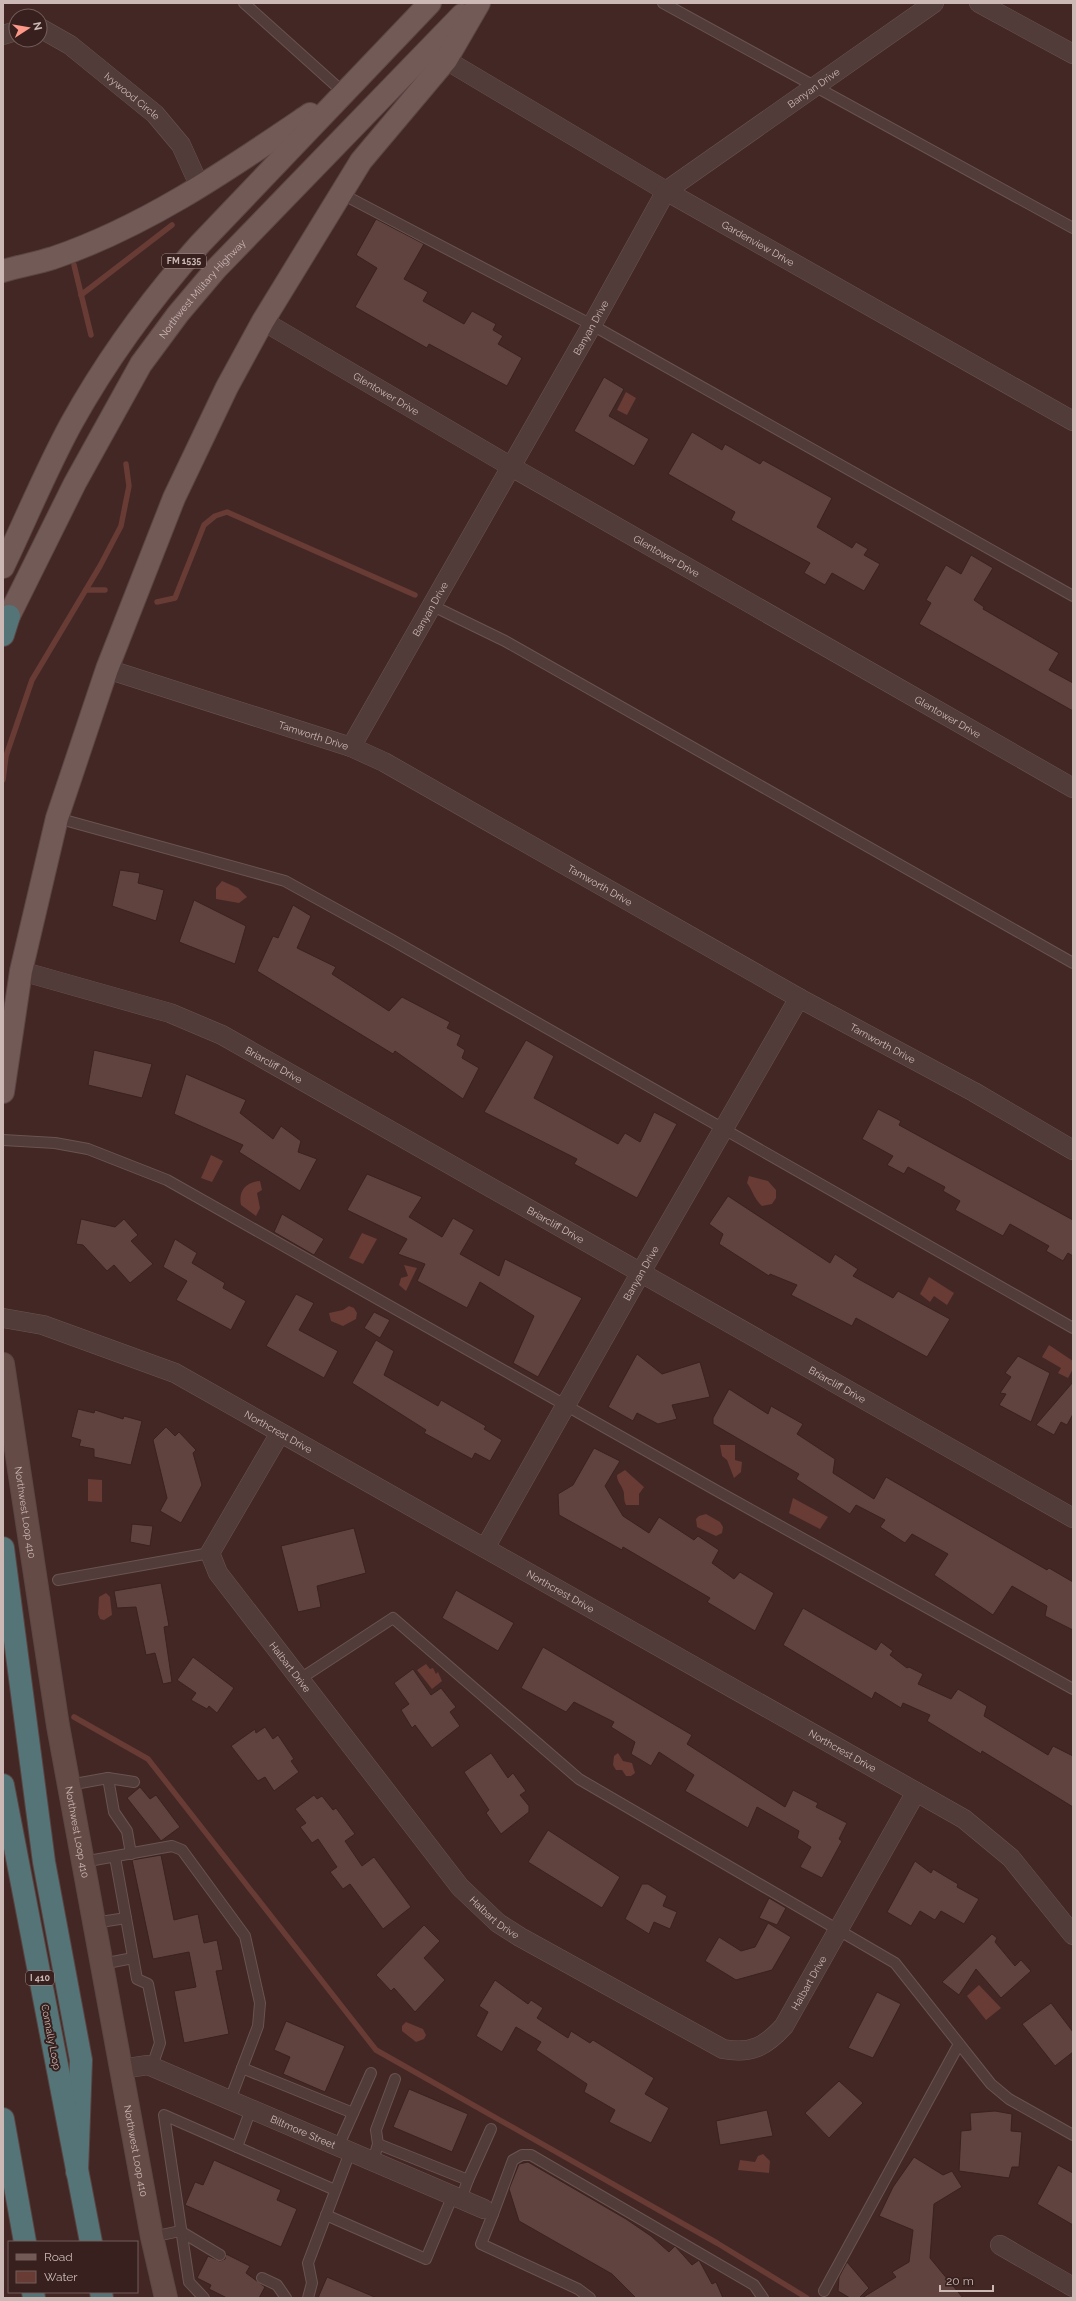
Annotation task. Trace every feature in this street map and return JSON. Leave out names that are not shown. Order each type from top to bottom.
[{"type":"highway","points":[[3,1548],[44,1862],[81,2060],[77,2172]]},
{"type":"highway","name":"Connally Loop","points":[[3,1785],[91,2241]]},
{"type":"highway","points":[[3,2119],[25,2241]]},
{"type":"highway","points":[[3,2172],[21,2241]]},
{"type":"main road","name":"FM 1535","points":[[3,567],[72,424],[125,338],[168,280],[343,92],[430,3]]},
{"type":"main road","name":"Northwest Military Highway","points":[[5,626],[75,483],[133,378],[178,314],[216,269],[474,3]]},
{"type":"main road","points":[[3,1092],[21,971],[57,818],[107,669],[174,498],[227,386],[262,322],[361,161],[446,60],[479,3]]},
{"type":"main road","points":[[3,271],[53,258],[113,233],[200,187],[343,92]]},
{"type":"main road","name":"Northwest Loop 410","points":[[3,1364],[69,1785],[152,2237],[166,2298]]},
{"type":"street","name":"Banyan Drive","points":[[351,747],[510,466],[592,325],[666,191],[934,3]]},
{"type":"street","points":[[979,3],[1073,54]]},
{"type":"street","name":"Ivywood Circle","points":[[48,33],[70,45],[155,114],[181,145],[200,187]]},
{"type":"street","name":"Gardenview Drive","points":[[446,60],[666,191],[1073,421]]},
{"type":"street","name":"Glentower Drive","points":[[262,322],[510,466],[1073,788]]},
{"type":"street","name":"Tamworth Drive","points":[[107,669],[351,747],[410,776],[799,998],[974,1092],[1073,1150]]},
{"type":"street","name":"Briarcliff Drive","points":[[21,971],[170,1013],[222,1035],[1073,1518]]},
{"type":"street","name":"Banyan Drive","points":[[485,1548],[641,1272],[799,998]]},
{"type":"street","name":"Northcrest Drive","points":[[3,1318],[44,1325],[175,1373],[964,1819],[1011,1858],[1073,1935]]},
{"type":"street","points":[[210,1553],[280,1433]]},
{"type":"street","name":"Halbart Drive","points":[[210,1553],[218,1573],[460,1887],[478,1906],[520,1937],[723,2049],[739,2052],[759,2048],[772,2039],[784,2026],[916,1792]]},
{"type":"street","name":"Biltmore Street","points":[[121,2069],[148,2065],[152,2066],[344,2149],[376,2153],[457,2197],[489,2212]]},
{"type":"street","points":[[1000,2245],[1073,2287]]},
{"type":"lane","points":[[244,3],[343,92]]},
{"type":"lane","points":[[663,3],[1073,228]]},
{"type":"lane","points":[[342,194],[592,325],[1073,596]]},
{"type":"lane","points":[[431,605],[505,641],[1073,963]]},
{"type":"lane","points":[[57,818],[285,881],[399,944],[723,1130],[1073,1328]]},
{"type":"lane","points":[[3,1140],[55,1143],[88,1149],[167,1180],[565,1406],[1073,1689]]},
{"type":"lane","points":[[58,1580],[210,1553]]},
{"type":"lane","points":[[300,1679],[393,1618],[579,1779],[895,1963],[991,2084],[1010,2099],[1073,2135]]},
{"type":"lane","points":[[69,1785],[108,1778],[134,1782]]},
{"type":"lane","points":[[108,1778],[114,1812],[127,1831],[131,1854]]},
{"type":"lane","points":[[83,1862],[172,1846],[182,1850],[245,1936],[260,2002],[258,2026],[230,2100]]},
{"type":"lane","points":[[115,1857],[137,1979],[148,1984],[160,2043],[152,2066]]},
{"type":"lane","points":[[94,1923],[126,1918]]},
{"type":"lane","points":[[102,1964],[133,1958]]},
{"type":"lane","points":[[824,2291],[959,2044]]},
{"type":"lane","points":[[242,2068],[353,2113]]},
{"type":"lane","points":[[308,2298],[312,2283],[308,2263],[334,2190],[353,2113],[371,2073]]},
{"type":"lane","points":[[395,2079],[376,2130],[376,2153],[468,2180]]},
{"type":"lane","points":[[237,2147],[251,2109]]},
{"type":"lane","points":[[204,2298],[189,2282],[180,2231],[164,2115],[334,2190]]},
{"type":"lane","points":[[326,2215],[426,2259],[457,2197],[468,2180],[491,2129]]},
{"type":"lane","points":[[590,2298],[578,2289],[481,2244],[489,2212],[513,2160],[522,2155],[531,2154],[754,2285],[763,2298]]},
{"type":"lane","points":[[152,2237],[180,2231],[220,2255]]},
{"type":"lane","points":[[262,2278],[277,2285],[286,2298]]},
{"type":"water","points":[[626,392],[636,398],[627,415],[617,410]]},
{"type":"water","points":[[222,881],[238,888],[247,897],[239,903],[216,899],[216,888]]},
{"type":"water","points":[[211,1155],[223,1161],[212,1182],[201,1178]]},
{"type":"water","points":[[749,1176],[768,1181],[776,1190],[776,1198],[772,1204],[762,1206],[759,1203],[747,1183]]},
{"type":"water","points":[[260,1181],[262,1190],[257,1193],[260,1208],[256,1216],[241,1205],[240,1200],[242,1192],[247,1185]]},
{"type":"water","points":[[362,1233],[377,1239],[363,1264],[349,1258]]},
{"type":"water","points":[[404,1265],[417,1268],[406,1291],[399,1285],[401,1278],[408,1276]]},
{"type":"water","points":[[929,1277],[954,1293],[947,1305],[934,1296],[930,1302],[920,1294]]},
{"type":"water","points":[[349,1306],[354,1308],[357,1313],[356,1319],[343,1326],[331,1321],[329,1313],[343,1310]]},
{"type":"water","points":[[1049,1345],[1073,1361],[1073,1369],[1068,1378],[1058,1373],[1061,1368],[1042,1357]]},
{"type":"water","points":[[720,1445],[735,1445],[735,1460],[742,1462],[741,1472],[734,1478],[727,1460],[722,1456]]},
{"type":"water","points":[[625,1470],[644,1487],[639,1494],[639,1505],[626,1505],[625,1503],[624,1492],[617,1475]]},
{"type":"water","points":[[88,1479],[102,1480],[102,1502],[88,1501]]},
{"type":"water","points":[[793,1498],[828,1517],[820,1529],[789,1513]]},
{"type":"water","points":[[706,1514],[720,1522],[723,1527],[722,1533],[716,1536],[697,1527],[696,1519],[699,1516]]},
{"type":"water","points":[[106,1593],[110,1597],[112,1615],[104,1620],[100,1619],[98,1614],[99,1597]]},
{"type":"water","points":[[426,1664],[430,1669],[433,1668],[436,1674],[438,1672],[442,1681],[432,1689],[417,1670]]},
{"type":"water","points":[[618,1753],[623,1761],[632,1763],[635,1773],[631,1776],[626,1776],[622,1770],[616,1770],[613,1765],[614,1756]]},
{"type":"water","points":[[979,1985],[1001,2008],[986,2020],[967,1996]]},
{"type":"water","points":[[406,2022],[423,2029],[426,2035],[424,2039],[416,2042],[402,2031],[402,2026]]},
{"type":"water","points":[[763,2154],[770,2161],[769,2173],[738,2170],[740,2160],[755,2162],[758,2156]]},
{"type":"building","points":[[376,219],[424,244],[404,279],[428,292],[423,301],[464,324],[472,311],[496,324],[493,330],[503,336],[498,344],[522,358],[507,386],[429,344],[427,348],[355,307],[377,268],[356,255]]},
{"type":"building","points":[[604,377],[624,389],[609,416],[649,439],[634,466],[574,431]]},
{"type":"building","points":[[692,432],[722,450],[725,444],[760,464],[763,460],[832,498],[817,527],[852,548],[856,542],[868,549],[864,555],[880,564],[864,591],[832,573],[825,585],[804,573],[810,563],[731,520],[735,512],[668,474]]},
{"type":"building","points":[[971,555],[993,568],[974,600],[984,607],[983,609],[1059,653],[1049,670],[1073,683],[1073,711],[919,624],[931,603],[926,600],[946,565],[961,574]]},
{"type":"building","points":[[120,870],[140,873],[138,883],[164,890],[156,921],[112,906]]},
{"type":"building","points":[[194,900],[246,926],[235,964],[179,942]]},
{"type":"building","points":[[293,905],[311,916],[297,948],[336,967],[332,974],[389,1011],[402,997],[450,1022],[447,1028],[461,1035],[457,1045],[465,1050],[462,1058],[479,1068],[463,1099],[395,1051],[393,1054],[257,971],[273,936],[278,938]]},
{"type":"building","points":[[526,1040],[554,1056],[534,1098],[618,1144],[625,1133],[640,1142],[654,1112],[677,1124],[637,1198],[574,1164],[577,1159],[484,1112]]},
{"type":"building","points":[[94,1050],[152,1064],[142,1098],[88,1085]]},
{"type":"building","points":[[186,1074],[246,1100],[240,1113],[273,1139],[281,1126],[301,1141],[298,1152],[317,1159],[300,1191],[239,1152],[243,1145],[174,1114]]},
{"type":"building","points":[[878,1109],[901,1121],[899,1125],[1073,1220],[1073,1256],[1068,1253],[1063,1261],[1046,1251],[1049,1246],[1010,1224],[1003,1236],[955,1210],[960,1201],[943,1191],[945,1187],[908,1167],[904,1174],[887,1165],[893,1156],[862,1139]]},
{"type":"building","points":[[367,1174],[422,1197],[409,1217],[442,1237],[453,1218],[474,1230],[460,1254],[499,1276],[505,1259],[582,1298],[538,1377],[513,1363],[534,1316],[480,1282],[467,1308],[417,1281],[425,1264],[398,1254],[407,1239],[347,1210]]},
{"type":"building","points":[[728,1196],[830,1263],[835,1254],[858,1269],[853,1276],[893,1298],[898,1291],[950,1319],[927,1357],[856,1318],[852,1326],[791,1295],[797,1285],[770,1274],[769,1276],[719,1244],[723,1234],[709,1224]]},
{"type":"building","points":[[282,1214],[324,1239],[314,1255],[274,1232]]},
{"type":"building","points":[[81,1219],[115,1227],[124,1219],[138,1235],[131,1241],[153,1264],[130,1283],[114,1265],[107,1271],[83,1245],[76,1244]]},
{"type":"building","points":[[175,1239],[197,1253],[192,1263],[225,1283],[223,1288],[246,1301],[231,1330],[176,1300],[187,1281],[163,1267]]},
{"type":"building","points":[[296,1294],[314,1303],[299,1330],[338,1351],[324,1378],[266,1346]]},
{"type":"building","points":[[374,1312],[390,1320],[380,1338],[364,1328]]},
{"type":"building","points":[[376,1340],[394,1351],[384,1375],[438,1406],[441,1400],[486,1426],[484,1429],[502,1440],[490,1461],[475,1453],[472,1459],[424,1433],[426,1430],[352,1383]]},
{"type":"building","points":[[637,1354],[662,1374],[700,1362],[710,1397],[672,1405],[677,1419],[658,1424],[637,1413],[633,1421],[608,1407]]},
{"type":"building","points":[[1018,1356],[1050,1373],[1031,1422],[999,1405],[1006,1394],[1000,1393],[1011,1377],[1005,1373]]},
{"type":"building","points":[[1073,1382],[1073,1414],[1067,1425],[1061,1422],[1054,1435],[1036,1425]]},
{"type":"building","points":[[729,1389],[768,1414],[771,1406],[803,1424],[797,1434],[835,1459],[833,1473],[874,1499],[886,1477],[1047,1570],[1049,1568],[1073,1582],[1073,1630],[1045,1616],[1047,1606],[1012,1586],[993,1615],[934,1575],[948,1554],[912,1534],[905,1543],[880,1527],[885,1520],[856,1505],[850,1514],[796,1479],[799,1474],[713,1424],[713,1418]]},
{"type":"building","points":[[78,1409],[94,1413],[95,1410],[123,1419],[124,1416],[142,1421],[131,1465],[94,1457],[94,1449],[79,1446],[81,1440],[71,1437]]},
{"type":"building","points":[[166,1427],[175,1436],[179,1432],[196,1450],[193,1453],[202,1485],[181,1523],[160,1511],[167,1498],[153,1440]]},
{"type":"building","points":[[594,1448],[620,1461],[605,1486],[623,1516],[649,1533],[659,1517],[694,1540],[698,1536],[719,1550],[712,1563],[734,1579],[740,1572],[774,1593],[755,1631],[707,1602],[710,1598],[623,1547],[622,1550],[559,1515],[558,1494],[573,1485]]},
{"type":"building","points":[[132,1524],[153,1526],[150,1546],[130,1542]]},
{"type":"building","points":[[354,1528],[366,1573],[317,1586],[321,1607],[298,1612],[281,1546]]},
{"type":"building","points":[[161,1583],[169,1626],[164,1627],[172,1682],[163,1684],[155,1653],[146,1655],[136,1607],[117,1608],[114,1591]]},
{"type":"building","points":[[456,1590],[514,1623],[498,1651],[442,1618]]},
{"type":"building","points":[[803,1608],[876,1650],[881,1642],[893,1651],[890,1655],[907,1668],[909,1667],[923,1674],[918,1684],[951,1699],[958,1689],[987,1706],[984,1716],[1048,1755],[1053,1746],[1073,1756],[1073,1807],[982,1751],[981,1754],[927,1721],[930,1715],[903,1703],[901,1708],[875,1692],[872,1699],[783,1645]]},
{"type":"building","points":[[543,1647],[692,1735],[687,1744],[785,1807],[793,1790],[818,1803],[816,1807],[847,1823],[839,1839],[842,1841],[822,1878],[800,1867],[811,1847],[797,1838],[799,1831],[757,1807],[748,1828],[685,1791],[694,1775],[659,1752],[651,1766],[631,1754],[635,1742],[611,1727],[614,1722],[574,1702],[566,1712],[521,1688]]},
{"type":"building","points":[[193,1657],[234,1688],[217,1713],[209,1706],[207,1709],[191,1700],[196,1693],[177,1680]]},
{"type":"building","points":[[413,1669],[431,1695],[441,1688],[456,1707],[450,1712],[460,1726],[432,1748],[415,1725],[412,1728],[401,1710],[409,1704],[394,1683]]},
{"type":"building","points":[[265,1727],[273,1739],[278,1735],[294,1759],[291,1761],[299,1772],[274,1791],[265,1777],[258,1781],[231,1746],[255,1729],[256,1733]]},
{"type":"building","points":[[491,1753],[508,1778],[513,1773],[526,1791],[520,1795],[529,1806],[529,1812],[501,1834],[486,1813],[489,1810],[464,1772]]},
{"type":"building","points":[[140,1787],[150,1799],[156,1795],[180,1827],[161,1841],[127,1798]]},
{"type":"building","points":[[314,1795],[317,1799],[322,1796],[333,1810],[336,1808],[355,1834],[345,1841],[362,1866],[374,1857],[411,1907],[383,1929],[350,1884],[343,1889],[330,1872],[337,1867],[318,1839],[312,1843],[300,1827],[306,1823],[295,1809]]},
{"type":"building","points":[[548,1830],[620,1877],[602,1908],[528,1862]]},
{"type":"building","points":[[161,1855],[174,1920],[198,1914],[204,1943],[217,1940],[223,1970],[216,1971],[229,2034],[184,2043],[174,1991],[196,1987],[189,1952],[153,1959],[132,1860]]},
{"type":"building","points":[[915,1861],[931,1873],[933,1869],[958,1884],[957,1887],[979,1899],[964,1924],[941,1911],[935,1920],[920,1911],[911,1926],[887,1912]]},
{"type":"building","points":[[642,1884],[648,1884],[667,1896],[663,1906],[677,1912],[670,1929],[654,1922],[649,1934],[625,1919]]},
{"type":"building","points":[[769,1898],[786,1908],[777,1925],[759,1918]]},
{"type":"building","points":[[768,1923],[791,1937],[772,1970],[736,1980],[705,1961],[719,1937],[741,1951],[755,1947]]},
{"type":"building","points":[[424,1925],[440,1941],[424,1958],[445,1980],[415,2012],[394,1988],[391,1991],[376,1975]]},
{"type":"building","points":[[992,1934],[997,1938],[995,1942],[1015,1966],[1021,1960],[1031,1971],[1001,1998],[976,1969],[959,1995],[942,1982]]},
{"type":"building","points":[[495,1980],[528,2004],[531,2000],[543,2008],[537,2018],[568,2038],[571,2031],[590,2043],[593,2040],[654,2078],[645,2094],[669,2108],[651,2143],[609,2122],[615,2110],[584,2092],[587,2084],[536,2050],[541,2042],[516,2027],[502,2052],[476,2036],[488,2012],[479,2006]]},
{"type":"building","points":[[877,1992],[901,2004],[873,2058],[848,2048]]},
{"type":"building","points":[[1051,2003],[1073,2032],[1073,2052],[1055,2066],[1022,2024]]},
{"type":"building","points":[[286,2021],[345,2046],[325,2092],[283,2074],[290,2057],[274,2050]]},
{"type":"building","points":[[839,2081],[863,2103],[829,2138],[805,2113]]},
{"type":"building","points":[[409,2089],[468,2114],[452,2152],[393,2127]]},
{"type":"building","points":[[767,2110],[773,2136],[720,2145],[716,2121]]},
{"type":"building","points":[[995,2111],[1012,2114],[1011,2131],[1022,2132],[1019,2167],[1012,2167],[1009,2178],[959,2171],[961,2131],[971,2130],[970,2113]]},
{"type":"building","points":[[914,2157],[943,2175],[952,2171],[962,2187],[934,2204],[930,2258],[963,2298],[862,2298],[896,2277],[892,2272],[909,2262],[913,2230],[879,2216],[893,2187]]},
{"type":"building","points":[[214,2160],[281,2190],[277,2200],[297,2209],[281,2247],[185,2205],[195,2182],[203,2185]]},
{"type":"building","points":[[528,2162],[626,2219],[651,2236],[669,2252],[675,2246],[692,2265],[699,2260],[712,2284],[716,2282],[723,2298],[636,2298],[612,2274],[519,2221],[509,2189],[519,2164]]},
{"type":"building","points":[[1058,2165],[1073,2173],[1073,2225],[1037,2204]]},
{"type":"building","points":[[226,2254],[250,2266],[246,2273],[265,2287],[259,2298],[227,2298],[209,2289],[211,2285],[197,2278],[208,2256],[220,2261],[225,2259]]},
{"type":"building","points":[[847,2262],[869,2288],[859,2298],[850,2298],[838,2291],[839,2277]]},
{"type":"building","points":[[327,2277],[377,2298],[318,2298]]},
{"type":"waterway","points":[[81,295],[172,225]]},
{"type":"waterway","points":[[74,265],[91,335]]},
{"type":"waterway","points":[[3,780],[6,756],[32,680],[100,566],[121,526],[129,486],[126,464]]},
{"type":"waterway","points":[[157,602],[175,598],[204,525],[215,516],[227,512],[415,595]]},
{"type":"waterway","points":[[86,590],[105,590]]},
{"type":"waterway","points":[[74,1717],[148,1759],[376,2050],[717,2243],[807,2298]]}]
